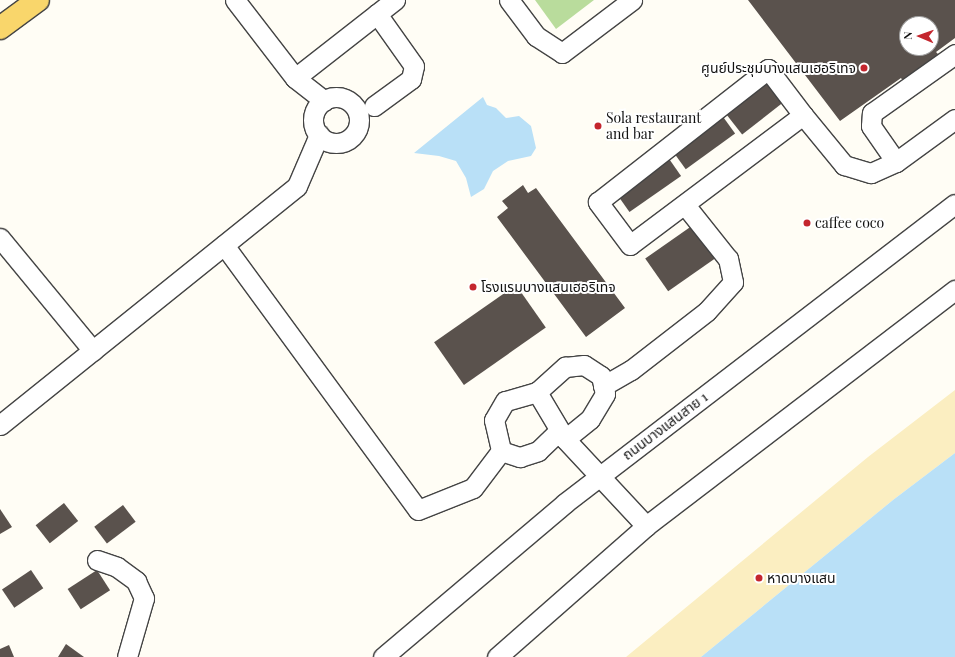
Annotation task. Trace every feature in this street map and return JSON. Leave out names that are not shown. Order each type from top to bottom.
[{"type":"main road","points":[[0,28],[38,0]]},
{"type":"street","points":[[235,0],[295,78],[324,101]]},
{"type":"street","points":[[295,78],[395,0]]},
{"type":"street","points":[[509,0],[536,36],[562,53],[632,0]]},
{"type":"street","points":[[374,106],[411,79],[414,66],[377,14]]},
{"type":"street","points":[[896,162],[871,126],[872,113],[955,54]]},
{"type":"street","points":[[802,115],[685,205],[630,245],[598,202],[768,69],[802,115],[844,166],[871,173],[896,162],[955,119]]},
{"type":"street","points":[[338,98],[351,103],[359,115],[359,123],[353,136],[340,143],[325,140],[319,135],[314,121],[315,113],[324,101],[338,98]]},
{"type":"street","points":[[0,425],[297,186],[319,135]]},
{"type":"street","name":"ถนนบางแสนสาย 1","points":[[383,657],[598,477],[955,204]]},
{"type":"street","points":[[603,386],[631,370],[702,315],[733,282],[728,259],[685,205]]},
{"type":"street","points":[[0,238],[93,351]]},
{"type":"street","points":[[224,245],[418,510],[474,488],[501,451],[494,420],[505,401],[537,392],[565,367],[584,365],[601,376],[605,394],[590,419],[561,435],[538,452],[520,457],[501,451]]},
{"type":"street","points":[[497,657],[646,526],[955,290]]},
{"type":"street","points":[[537,392],[561,435],[598,477],[646,526]]},
{"type":"street","points":[[98,560],[117,567],[136,581],[144,598],[127,657]]},
{"type":"green space","points":[[535,0],[594,0],[556,29]]},
{"type":"sand","name":"หาดบางแสน","points":[[955,390],[955,453],[893,500],[701,657],[626,657],[868,457]]},
{"type":"water","points":[[483,97],[487,105],[496,108],[506,118],[519,116],[531,126],[536,148],[531,156],[508,161],[493,171],[484,189],[471,197],[466,178],[456,161],[439,156],[414,153]]},
{"type":"water","points":[[955,453],[955,657],[701,657],[893,500]]},
{"type":"building","name":"ศูนย์ประชุมบางแสนเฮอริเทจ","points":[[748,0],[955,0],[955,38],[939,50],[939,16],[899,16],[899,56],[939,55],[942,58],[905,84],[901,78],[840,121]]},
{"type":"building","points":[[770,76],[788,99],[742,135],[724,112]]},
{"type":"building","points":[[721,114],[735,133],[686,169],[672,150]]},
{"type":"building","points":[[665,153],[681,176],[629,212],[613,189]]},
{"type":"building","points":[[523,185],[528,193],[536,188],[625,308],[586,337],[497,217],[508,208],[502,201]]},
{"type":"building","points":[[696,223],[719,256],[668,291],[645,259]]},
{"type":"building","points":[[516,285],[546,328],[464,385],[434,342]]},
{"type":"building","points":[[64,503],[78,521],[50,543],[36,525]]},
{"type":"building","points":[[123,505],[136,522],[107,543],[94,527]]},
{"type":"building","points":[[0,509],[12,527],[0,534]]},
{"type":"building","points":[[31,570],[43,588],[14,608],[2,590]]},
{"type":"building","points":[[97,570],[110,590],[81,609],[68,589]]},
{"type":"building","points":[[66,644],[84,657],[58,657]]},
{"type":"building","points":[[9,645],[14,657],[0,657],[0,649]]},
{"type":"place","name":"ศูนย์ประชุมบางแสนเฮอริเทจ","points":[[864,68]]},
{"type":"place","name":"Sola restaurant and bar","points":[[598,126]]},
{"type":"place","name":"caffee coco","points":[[807,223]]},
{"type":"place","name":"โรงแรมบางแสนเฮอริเทจ","points":[[473,287]]},
{"type":"place","name":"หาดบางแสน","points":[[759,578]]}]
